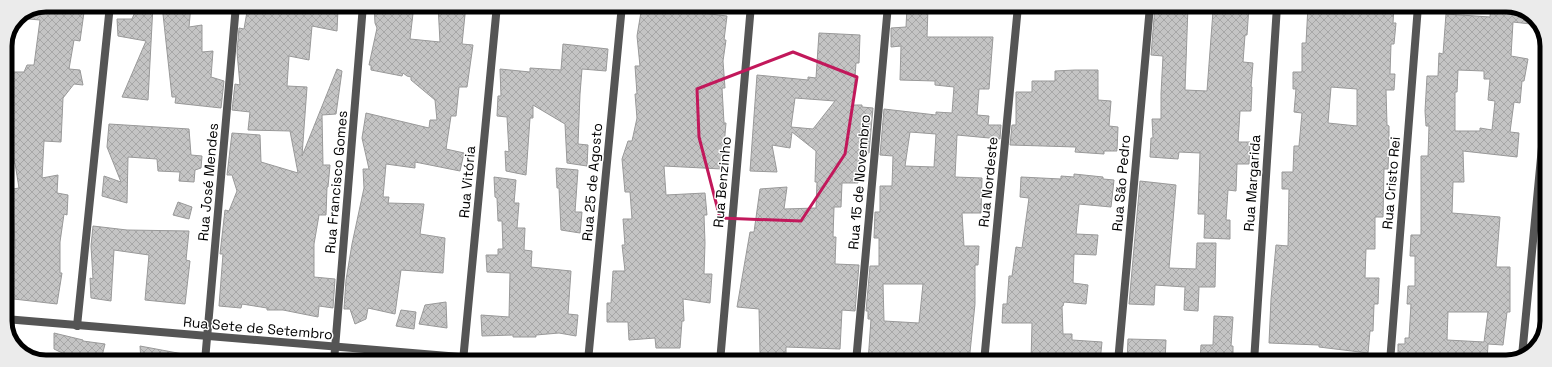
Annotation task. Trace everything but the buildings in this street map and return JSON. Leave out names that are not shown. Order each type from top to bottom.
[{"type":"street","points":[[77,326],[109,12]]},
{"type":"street","name":"Rua José Mendes","points":[[206,355],[235,12]]},
{"type":"street","name":"Rua Francisco Gomes","points":[[334,355],[362,12]]},
{"type":"street","name":"Rua Vitória","points":[[464,355],[496,12]]},
{"type":"street","name":"Rua 25 de Agosto","points":[[589,355],[621,12]]},
{"type":"street","name":"Rua Benzinho","points":[[721,355],[750,12]]},
{"type":"street","name":"Rua 15 de Novembro","points":[[857,355],[887,12]]},
{"type":"street","name":"Rua Nordeste","points":[[985,355],[1017,12]]},
{"type":"street","name":"Rua São Pedro","points":[[1119,355],[1149,12]]},
{"type":"street","name":"Rua Margarida","points":[[1254,355],[1277,12]]},
{"type":"street","name":"Rua Cristo Rei","points":[[1391,355],[1418,12]]},
{"type":"street","points":[[1523,350],[1540,168]]},
{"type":"street","name":"Rua Sete de Setembro","points":[[12,321],[410,355]]},
{"type":"highlighted area","points":[[793,52],[857,77],[845,154],[801,221],[720,218],[699,137],[697,89]]}]
